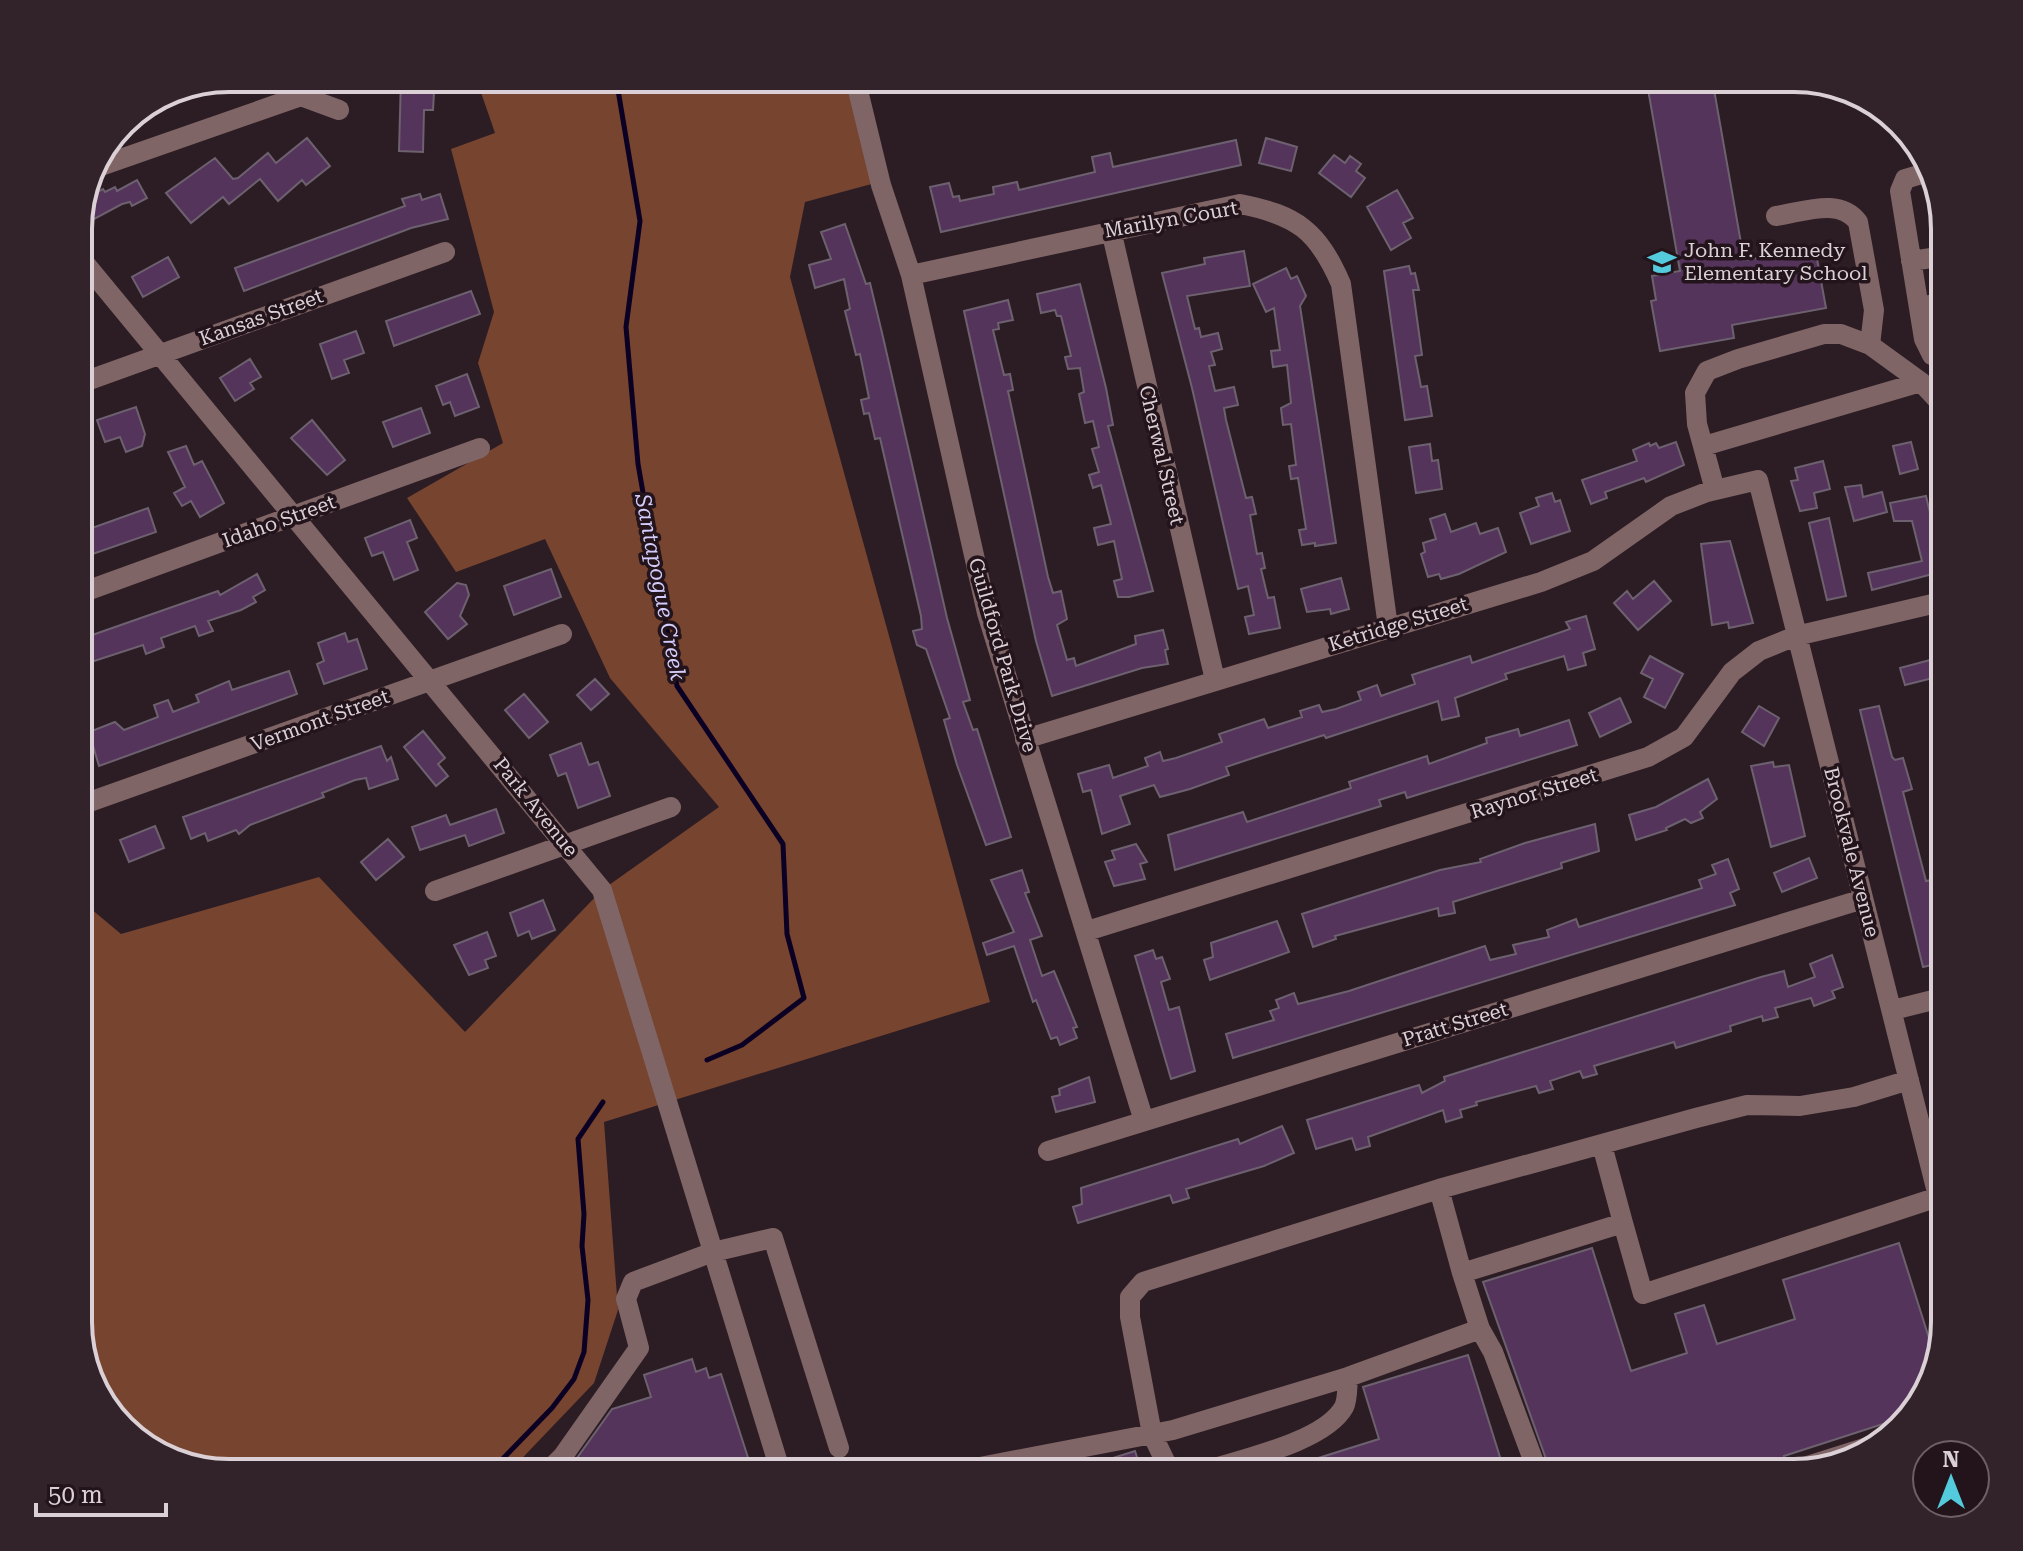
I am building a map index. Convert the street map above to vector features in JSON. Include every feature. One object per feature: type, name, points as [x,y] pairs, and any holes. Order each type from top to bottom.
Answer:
[{"type":"street","name":"Guildford Park Drive","points":[[858,92],[881,185],[911,275],[987,613],[1144,1121]]},
{"type":"street","points":[[109,163],[301,96],[339,110]]},
{"type":"street","points":[[1919,175],[1905,179],[1900,191],[1927,350],[1931,354]]},
{"type":"street","name":"Marilyn Court","points":[[911,275],[1240,204],[1277,211],[1308,229],[1328,255],[1341,284],[1388,627]]},
{"type":"street","points":[[1776,216],[1838,206],[1849,210],[1858,222],[1874,310],[1870,345]]},
{"type":"street","name":"Cherwal Street","points":[[1111,230],[1215,680]]},
{"type":"street","name":"Kansas Street","points":[[92,379],[445,252]]},
{"type":"street","points":[[1911,261],[1931,258]]},
{"type":"street","name":"Park Avenue","points":[[92,272],[602,890],[777,1459]]},
{"type":"street","points":[[1919,307],[1931,305]]},
{"type":"street","points":[[1715,490],[1695,393],[1707,371],[1824,334],[1841,334],[1870,345],[1931,393]]},
{"type":"street","points":[[1704,446],[1921,382]]},
{"type":"street","name":"Idaho Street","points":[[92,589],[480,448]]},
{"type":"street","name":"Ketridge Street","points":[[1025,739],[1541,582],[1593,561],[1671,506],[1715,490],[1758,480]]},
{"type":"street","name":"Brookvale Avenue","points":[[1758,480],[1931,1169]]},
{"type":"street","name":"Raynor Street","points":[[1087,931],[1648,757],[1684,737],[1732,672],[1759,651],[1796,636],[1931,604]]},
{"type":"street","name":"Vermont Street","points":[[92,801],[562,634]]},
{"type":"street","points":[[435,891],[671,807]]},
{"type":"street","name":"Pratt Street","points":[[1048,1151],[1863,899]]},
{"type":"street","points":[[1893,1010],[1931,1000]]},
{"type":"street","points":[[1164,1459],[1152,1434],[1130,1317],[1130,1297],[1143,1282],[1439,1189],[1747,1105],[1800,1106],[1854,1097],[1909,1080]]},
{"type":"street","points":[[1602,1145],[1643,1294],[1931,1199]]},
{"type":"street","points":[[1439,1189],[1480,1329],[1493,1352],[1533,1459]]},
{"type":"street","points":[[1462,1273],[1623,1223]]},
{"type":"street","points":[[560,1459],[639,1348],[626,1299],[633,1282],[713,1252],[773,1238],[839,1448]]},
{"type":"street","points":[[1022,1459],[1152,1434],[1348,1377],[1480,1329]]},
{"type":"street","points":[[1242,1459],[1309,1437],[1330,1423],[1345,1406],[1348,1377]]},
{"type":"shaded area","points":[[481,92],[855,92],[879,182],[805,202],[790,277],[990,1002],[604,1122],[618,1310],[594,1383],[521,1459],[211,1458],[185,1452],[145,1431],[120,1406],[106,1383],[97,1358],[92,1331],[92,910],[121,934],[319,877],[465,1032],[602,890],[719,807],[610,678],[545,539],[456,572],[407,498],[503,443],[478,363],[494,312],[451,149],[495,133]]},
{"type":"building","points":[[401,92],[434,92],[433,110],[424,110],[423,152],[399,151]]},
{"type":"building","points":[[1648,92],[1714,92],[1744,260],[1815,248],[1826,308],[1732,325],[1734,338],[1660,351],[1651,301],[1656,300],[1652,276],[1680,271]]},
{"type":"building","points":[[307,138],[330,166],[306,185],[302,180],[278,201],[260,179],[229,204],[223,197],[191,223],[166,193],[215,158],[233,179],[238,178],[268,153],[276,163]]},
{"type":"building","points":[[1266,138],[1297,147],[1291,171],[1259,163]]},
{"type":"building","points":[[1236,140],[1241,165],[941,232],[930,187],[949,183],[953,197],[959,196],[960,201],[994,194],[993,187],[1017,182],[1019,190],[1095,172],[1092,157],[1110,153],[1113,167]]},
{"type":"building","points":[[1334,155],[1345,163],[1350,156],[1361,164],[1356,171],[1365,178],[1351,197],[1319,173]]},
{"type":"building","points":[[137,180],[147,198],[132,206],[130,202],[122,204],[92,220],[97,192],[115,187],[117,191]]},
{"type":"building","points":[[1397,190],[1413,218],[1403,223],[1411,238],[1391,250],[1367,207]]},
{"type":"building","points":[[420,194],[422,200],[440,194],[448,219],[411,228],[244,291],[235,268],[405,206],[402,199]]},
{"type":"building","points":[[845,224],[866,284],[870,283],[947,618],[970,700],[963,702],[973,730],[977,729],[1011,837],[986,845],[944,720],[950,718],[926,649],[917,645],[913,631],[922,629],[921,616],[880,438],[875,439],[869,413],[864,414],[861,400],[869,398],[860,354],[856,355],[845,311],[850,309],[844,279],[815,288],[809,265],[831,259],[821,232]]},
{"type":"building","points":[[1244,251],[1250,286],[1187,296],[1195,329],[1199,328],[1201,337],[1218,333],[1222,349],[1211,352],[1215,365],[1209,366],[1215,391],[1234,387],[1238,405],[1224,408],[1226,420],[1246,498],[1252,497],[1256,514],[1250,515],[1257,554],[1262,553],[1265,568],[1261,569],[1268,598],[1274,597],[1280,628],[1249,634],[1245,617],[1254,615],[1248,586],[1238,589],[1162,273],[1205,264],[1204,258]]},
{"type":"building","points":[[168,257],[179,277],[143,297],[132,277]]},
{"type":"building","points":[[1409,266],[1411,274],[1415,273],[1419,290],[1413,290],[1422,355],[1415,356],[1421,387],[1427,386],[1432,416],[1405,420],[1384,271]]},
{"type":"building","points":[[1286,268],[1291,279],[1297,276],[1306,296],[1300,306],[1336,543],[1315,546],[1315,543],[1302,545],[1299,530],[1306,529],[1298,478],[1291,479],[1289,466],[1296,465],[1291,424],[1283,425],[1281,408],[1291,403],[1287,365],[1273,367],[1271,351],[1280,350],[1274,308],[1266,312],[1253,284]]},
{"type":"building","points":[[1080,284],[1106,388],[1113,425],[1108,426],[1153,591],[1129,597],[1118,597],[1114,581],[1122,579],[1114,541],[1098,545],[1094,528],[1111,524],[1101,485],[1093,488],[1089,475],[1099,472],[1092,449],[1099,447],[1093,421],[1085,423],[1079,394],[1084,392],[1080,368],[1068,369],[1065,357],[1071,356],[1061,316],[1057,316],[1055,310],[1041,313],[1037,294]]},
{"type":"building","points":[[471,291],[480,314],[394,346],[386,321]]},
{"type":"building","points":[[1008,300],[1013,320],[998,323],[999,329],[993,330],[1004,375],[1010,374],[1013,390],[1008,391],[1048,577],[1053,593],[1061,591],[1067,619],[1057,625],[1067,660],[1074,658],[1076,666],[1136,644],[1135,636],[1163,630],[1168,649],[1165,650],[1168,664],[1142,668],[1052,696],[1036,641],[964,311]]},
{"type":"building","points":[[356,331],[364,353],[344,360],[349,373],[332,379],[320,344]]},
{"type":"building","points":[[250,359],[261,377],[250,383],[254,389],[235,401],[220,378]]},
{"type":"building","points":[[467,374],[479,407],[455,416],[450,402],[443,405],[436,386]]},
{"type":"building","points":[[136,407],[145,434],[142,446],[126,452],[120,437],[105,442],[97,420]]},
{"type":"building","points":[[421,408],[430,433],[393,447],[383,422]]},
{"type":"building","points":[[312,420],[345,460],[327,475],[291,438]]},
{"type":"building","points":[[1676,442],[1684,465],[1646,482],[1644,478],[1605,492],[1607,498],[1591,504],[1582,480],[1637,461],[1633,450],[1649,443],[1650,446],[1656,443],[1659,448]]},
{"type":"building","points":[[1911,442],[1918,469],[1900,474],[1893,446]]},
{"type":"building","points":[[1430,444],[1432,461],[1438,460],[1442,489],[1416,493],[1409,447]]},
{"type":"building","points":[[186,446],[194,465],[202,461],[224,503],[200,517],[191,501],[182,506],[174,493],[185,487],[168,452]]},
{"type":"building","points":[[1823,461],[1830,489],[1814,493],[1817,508],[1800,511],[1791,481],[1798,480],[1795,468]]},
{"type":"building","points":[[1861,485],[1863,497],[1882,492],[1887,512],[1854,521],[1845,487]]},
{"type":"building","points":[[1552,493],[1555,502],[1560,500],[1570,531],[1531,544],[1520,513],[1539,506],[1536,498]]},
{"type":"building","points":[[1926,496],[1931,517],[1931,574],[1872,590],[1868,573],[1922,561],[1912,521],[1894,521],[1890,503]]},
{"type":"building","points":[[148,508],[156,532],[92,554],[92,528]]},
{"type":"building","points":[[1445,514],[1451,532],[1476,523],[1480,534],[1498,528],[1506,552],[1459,574],[1441,579],[1439,574],[1428,577],[1421,554],[1425,552],[1423,543],[1436,539],[1430,519]]},
{"type":"building","points":[[1829,518],[1846,596],[1827,600],[1809,523]]},
{"type":"building","points":[[410,520],[417,538],[407,542],[418,570],[394,580],[383,552],[372,556],[365,538]]},
{"type":"building","points":[[1730,541],[1753,623],[1729,628],[1728,622],[1712,625],[1701,544]]},
{"type":"building","points":[[551,569],[561,597],[514,615],[504,586]]},
{"type":"building","points":[[257,574],[265,590],[253,597],[256,602],[208,621],[213,631],[199,636],[195,626],[161,638],[164,647],[146,654],[143,645],[92,662],[92,635],[218,591],[220,595]]},
{"type":"building","points":[[1341,578],[1349,609],[1331,614],[1330,609],[1307,612],[1301,589]]},
{"type":"building","points":[[1654,581],[1671,601],[1638,630],[1614,603],[1627,591],[1633,599]]},
{"type":"building","points":[[457,583],[466,585],[469,595],[460,616],[467,624],[448,639],[425,612]]},
{"type":"building","points":[[1586,616],[1595,649],[1583,653],[1586,665],[1568,670],[1564,656],[1505,674],[1507,679],[1455,698],[1459,716],[1442,720],[1438,701],[1226,767],[1229,775],[1190,789],[1160,797],[1154,785],[1120,796],[1130,824],[1102,834],[1091,790],[1083,792],[1078,774],[1109,765],[1113,778],[1148,766],[1145,758],[1160,752],[1163,761],[1176,758],[1222,742],[1219,734],[1264,719],[1268,728],[1302,717],[1300,711],[1319,705],[1322,712],[1336,709],[1361,700],[1358,692],[1377,685],[1381,696],[1415,684],[1412,675],[1470,656],[1472,663],[1570,629],[1566,622]]},
{"type":"building","points":[[345,633],[348,642],[357,639],[367,669],[324,684],[317,664],[324,661],[318,643]]},
{"type":"building","points":[[1650,656],[1683,674],[1665,708],[1644,697],[1653,679],[1641,673]]},
{"type":"building","points":[[1931,660],[1931,678],[1905,685],[1900,668]]},
{"type":"building","points":[[289,671],[297,694],[99,766],[92,731],[115,722],[124,730],[158,717],[154,705],[168,700],[173,712],[199,702],[196,695],[229,681],[232,690]]},
{"type":"building","points":[[595,679],[609,694],[591,710],[577,695]]},
{"type":"building","points":[[524,694],[548,722],[529,738],[505,710]]},
{"type":"building","points":[[1620,698],[1631,722],[1600,737],[1589,713]]},
{"type":"building","points":[[1759,706],[1779,718],[1764,746],[1742,732]]},
{"type":"building","points":[[1879,706],[1892,757],[1895,760],[1903,758],[1912,789],[1903,792],[1926,881],[1931,880],[1931,965],[1923,967],[1860,710]]},
{"type":"building","points":[[1569,720],[1577,745],[1407,798],[1405,792],[1379,800],[1381,806],[1175,870],[1168,835],[1243,812],[1247,822],[1351,788],[1349,782],[1427,756],[1429,764],[1487,743],[1486,738],[1518,729],[1520,736]]},
{"type":"building","points":[[423,731],[445,758],[438,764],[448,776],[436,786],[404,747]]},
{"type":"building","points":[[581,743],[589,765],[598,762],[610,796],[578,808],[566,773],[558,776],[550,755]]},
{"type":"building","points":[[381,746],[387,761],[391,757],[398,779],[369,789],[366,778],[355,780],[322,793],[324,797],[250,825],[239,834],[236,830],[208,841],[205,833],[191,839],[183,817]]},
{"type":"building","points":[[1773,762],[1774,767],[1789,765],[1805,836],[1771,847],[1751,766]]},
{"type":"building","points":[[1708,779],[1717,799],[1700,812],[1703,818],[1691,823],[1685,819],[1667,830],[1636,840],[1629,815],[1656,807]]},
{"type":"building","points":[[496,809],[504,833],[469,846],[465,835],[420,850],[412,827],[446,815],[450,825]]},
{"type":"building","points":[[1595,824],[1599,851],[1561,863],[1562,868],[1453,902],[1455,913],[1439,916],[1438,908],[1335,936],[1336,939],[1313,947],[1302,914],[1440,870],[1481,862],[1480,859],[1525,843]]},
{"type":"building","points":[[155,826],[164,848],[129,862],[120,840]]},
{"type":"building","points":[[388,839],[404,857],[376,880],[361,862]]},
{"type":"building","points":[[1136,844],[1147,862],[1140,864],[1145,879],[1114,886],[1105,862],[1115,859],[1112,851]]},
{"type":"building","points":[[1809,858],[1817,878],[1782,892],[1774,873]]},
{"type":"building","points":[[1728,859],[1739,889],[1730,893],[1735,905],[1233,1058],[1226,1034],[1274,1020],[1270,1011],[1279,1008],[1276,1000],[1294,993],[1298,1004],[1349,991],[1485,946],[1490,960],[1516,954],[1513,945],[1549,937],[1547,930],[1576,919],[1579,927],[1702,888],[1699,880],[1716,874],[1712,865]]},
{"type":"building","points":[[1022,870],[1029,892],[1025,893],[1042,936],[1030,940],[1042,976],[1054,971],[1077,1027],[1073,1028],[1077,1038],[1060,1045],[1057,1037],[1051,1039],[1036,1000],[1033,1002],[1014,946],[987,955],[983,943],[1014,932],[991,880]]},
{"type":"building","points":[[543,900],[555,930],[532,939],[529,931],[518,936],[510,913]]},
{"type":"building","points":[[1277,921],[1289,952],[1210,980],[1204,960],[1213,957],[1211,943]]},
{"type":"building","points":[[487,932],[496,956],[485,960],[488,968],[469,975],[454,945]]},
{"type":"building","points":[[1153,950],[1156,959],[1162,957],[1170,979],[1161,982],[1169,1010],[1179,1007],[1195,1071],[1171,1079],[1135,956]]},
{"type":"building","points":[[1832,955],[1843,987],[1832,991],[1835,998],[1814,1006],[1811,998],[1775,1008],[1778,1017],[1763,1021],[1762,1016],[1730,1026],[1731,1031],[1676,1048],[1674,1042],[1594,1066],[1597,1074],[1583,1078],[1580,1071],[1550,1081],[1553,1089],[1539,1093],[1536,1086],[1476,1102],[1477,1105],[1460,1110],[1462,1117],[1446,1122],[1443,1110],[1368,1137],[1370,1146],[1356,1150],[1352,1138],[1316,1149],[1307,1120],[1419,1085],[1422,1093],[1445,1081],[1444,1077],[1761,977],[1784,971],[1788,987],[1815,977],[1810,964]]},
{"type":"building","points":[[1089,1077],[1095,1102],[1056,1112],[1052,1097],[1060,1095],[1059,1089]]},
{"type":"building","points":[[1282,1126],[1294,1153],[1264,1166],[1186,1189],[1189,1198],[1173,1203],[1170,1195],[1078,1223],[1073,1207],[1082,1204],[1081,1188],[1238,1139],[1240,1144]]},
{"type":"building","points":[[1899,1243],[1930,1341],[1917,1383],[1903,1406],[1887,1423],[1784,1456],[1785,1459],[1546,1459],[1483,1282],[1592,1248],[1631,1371],[1687,1353],[1675,1314],[1704,1305],[1717,1344],[1795,1319],[1783,1280]]},
{"type":"building","points":[[1468,1355],[1501,1459],[1315,1459],[1379,1439],[1363,1387]]},
{"type":"building","points":[[692,1359],[696,1372],[706,1368],[709,1378],[721,1374],[748,1459],[577,1459],[612,1409],[651,1397],[644,1375]]},
{"type":"building","points":[[1135,1451],[1138,1459],[1110,1459]]},
{"type":"waterway","name":"Santapogue Creek","points":[[618,92],[640,221],[626,327],[638,464],[677,686],[783,844],[787,934],[804,998],[742,1045],[707,1060]]},
{"type":"waterway","name":"Santapogue Creek","points":[[503,1459],[552,1408],[574,1379],[584,1352],[588,1300],[582,1246],[584,1214],[578,1139],[603,1102]]},
{"type":"place","name":"John F. Kennedy Elementary School","points":[[1662,262]]}]
